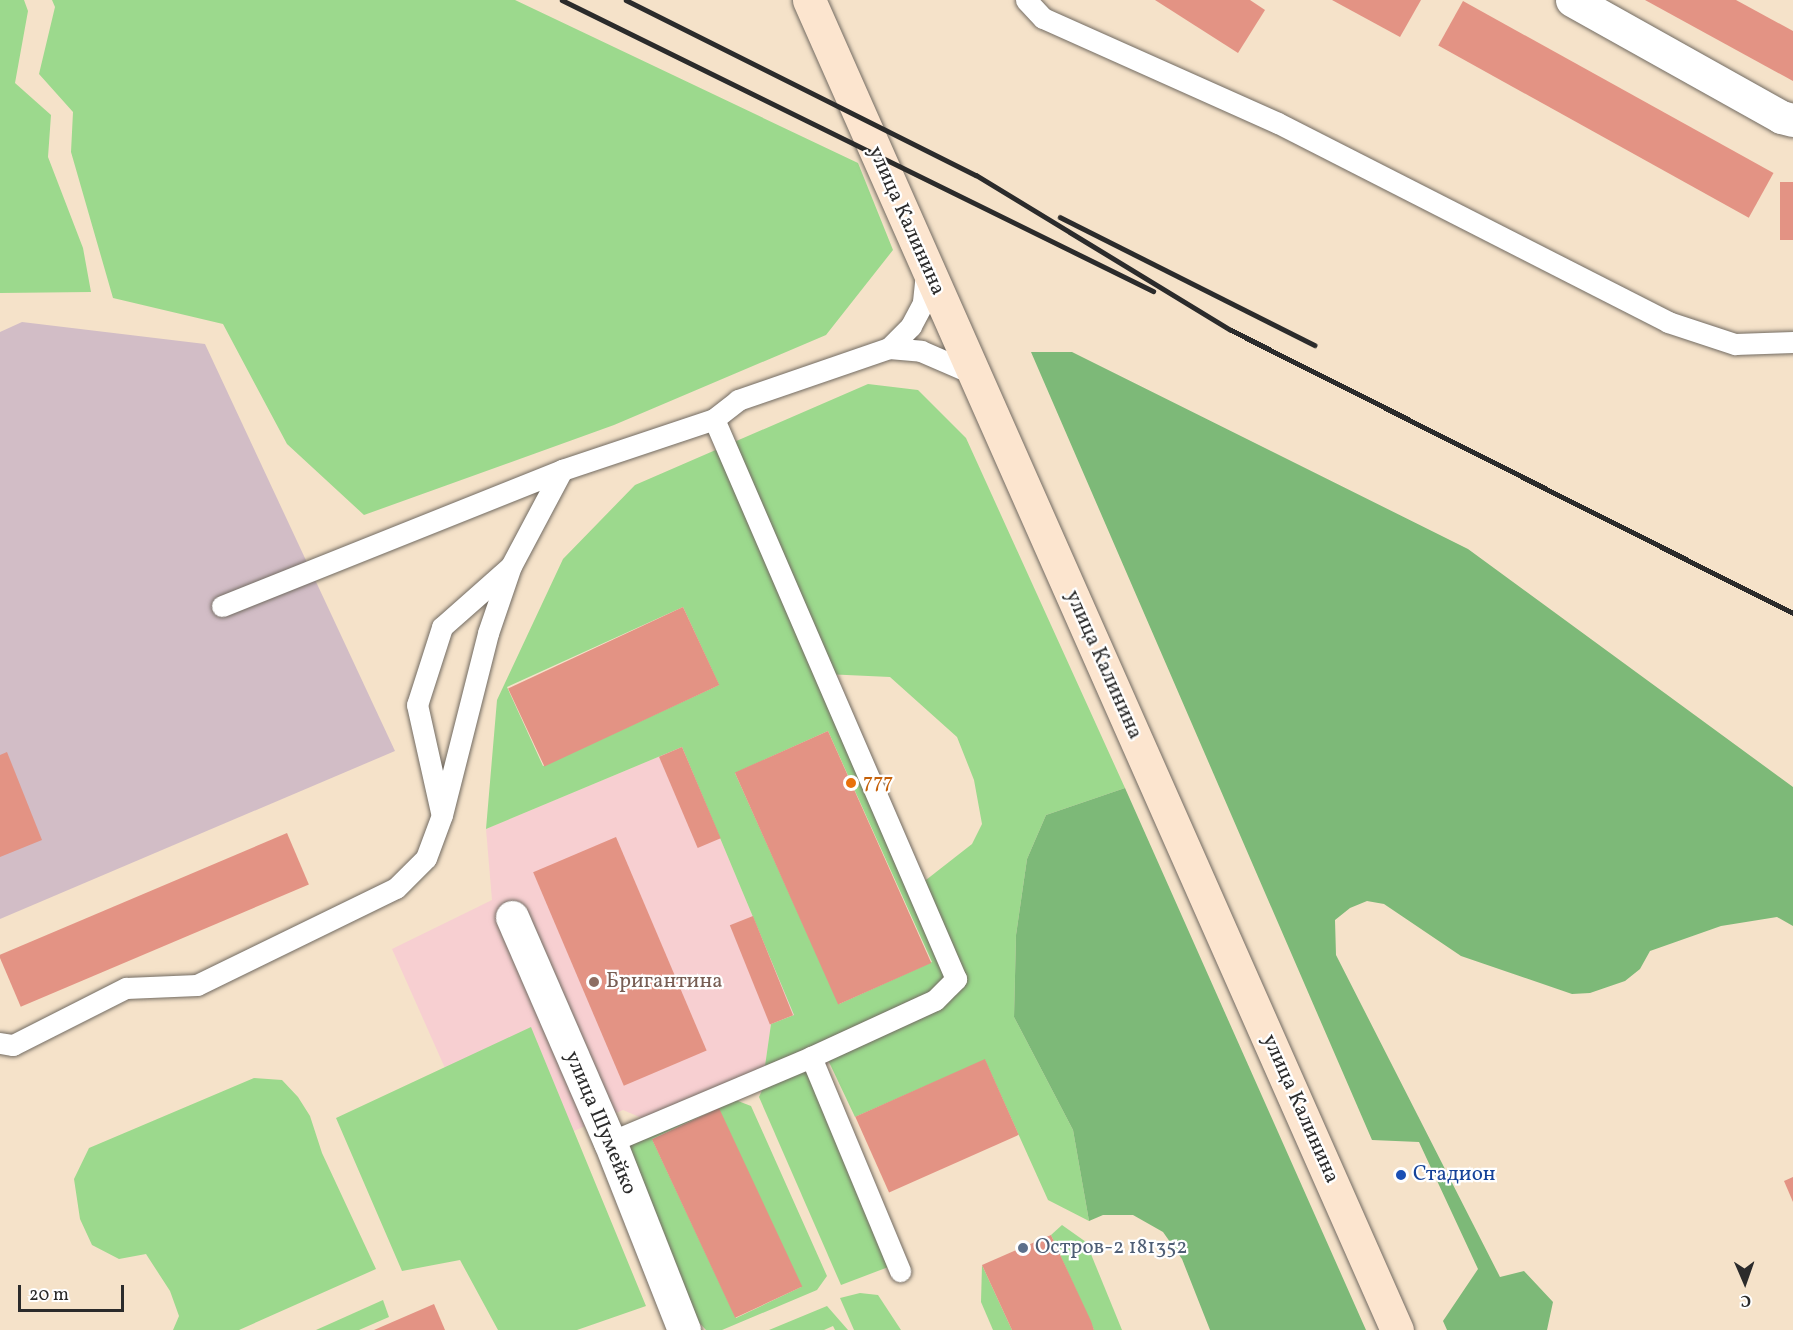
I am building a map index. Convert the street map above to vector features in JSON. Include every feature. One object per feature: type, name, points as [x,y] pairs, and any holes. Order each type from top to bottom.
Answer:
[{"type":"main road","name":"улица Калинина","points":[[809,0],[1397,1330]]},
{"type":"street","points":[[1572,0],[1781,117],[1793,120]]},
{"type":"street","name":"улица Шумейко","points":[[512,917],[610,1143],[684,1330]]},
{"type":"lane","points":[[1026,0],[1044,18],[1278,123],[1668,322],[1735,344],[1793,342]]},
{"type":"lane","points":[[889,348],[911,326],[924,303],[926,265]]},
{"type":"lane","points":[[222,606],[562,470],[714,419],[738,400],[889,348],[921,351],[974,374]]},
{"type":"lane","points":[[610,1143],[812,1057],[935,1000],[956,979],[714,419]]},
{"type":"lane","points":[[0,1043],[13,1045],[126,988],[197,985],[396,888],[426,858],[442,815],[488,633],[511,566],[562,470]]},
{"type":"lane","points":[[442,815],[417,705],[442,627],[511,566]]},
{"type":"lane","points":[[812,1057],[900,1271]]},
{"type":"shaded area","points":[[22,322],[205,344],[395,751],[0,919],[0,332]]},
{"type":"shaded area","name":"Бригантина","points":[[682,747],[794,1015],[771,1024],[765,1066],[644,1119],[623,1110],[489,1167],[392,949],[492,900],[486,829]]},
{"type":"green space","points":[[0,0],[24,0],[28,11],[15,83],[51,115],[48,157],[83,248],[91,292],[0,293]]},
{"type":"green space","points":[[52,0],[515,0],[858,163],[893,250],[826,335],[614,425],[364,515],[287,444],[223,324],[113,298],[71,152],[73,112],[39,74],[55,7]]},
{"type":"green space","points":[[1031,352],[1072,352],[1468,549],[1793,787],[1793,926],[1777,917],[1721,926],[1650,951],[1640,969],[1625,981],[1590,993],[1572,994],[1461,956],[1384,904],[1367,901],[1350,908],[1335,920],[1336,955],[1500,1277],[1524,1271],[1553,1302],[1547,1330],[1447,1330],[1443,1321],[1478,1269],[1419,1142],[1372,1140]]},
{"type":"green space","points":[[868,384],[918,390],[966,438],[1125,788],[1046,815],[1027,859],[1016,935],[1014,1017],[1073,1130],[1089,1221],[1048,1200],[985,1060],[855,1117],[820,1043],[765,1066],[771,1024],[794,1015],[682,747],[486,829],[497,700],[563,559],[635,485]],"holes":[[[683,607],[719,685],[543,766],[507,687]],[[825,674],[890,677],[957,737],[974,780],[982,824],[972,844],[917,887]],[[828,731],[932,962],[839,1004],[735,773]]]},
{"type":"green space","points":[[1125,788],[1366,1330],[1210,1330],[1182,1259],[1163,1232],[1133,1215],[1103,1215],[1089,1221],[1073,1130],[1014,1017],[1016,935],[1027,859],[1046,815]]},
{"type":"green space","points":[[531,1027],[646,1306],[577,1330],[498,1330],[460,1260],[402,1271],[336,1118]]},
{"type":"green space","points":[[805,1066],[891,1266],[841,1285],[759,1097],[766,1082]]},
{"type":"green space","points":[[254,1078],[282,1080],[298,1097],[310,1116],[322,1153],[376,1269],[239,1330],[173,1330],[179,1316],[170,1291],[146,1254],[119,1259],[92,1245],[80,1219],[74,1179],[89,1148]]},
{"type":"green space","points":[[725,1096],[751,1106],[827,1276],[817,1290],[722,1330],[706,1330],[686,1308],[623,1155],[636,1137]],"holes":[[[718,1108],[801,1287],[736,1318],[652,1139]]]},
{"type":"green space","points":[[1062,1225],[1086,1242],[1122,1330],[1094,1330],[1051,1235]]},
{"type":"green space","points":[[982,1265],[1012,1330],[993,1330],[981,1302]]},
{"type":"green space","points":[[860,1293],[878,1295],[901,1330],[854,1330],[840,1298]]},
{"type":"green space","points":[[383,1300],[389,1317],[359,1330],[316,1330]]},
{"type":"green space","points":[[827,1306],[848,1330],[835,1330],[833,1326],[824,1330],[769,1330]]},
{"type":"building","points":[[1155,0],[1250,0],[1265,10],[1238,53]]},
{"type":"building","points":[[1332,0],[1421,0],[1400,37]]},
{"type":"building","points":[[1645,0],[1736,0],[1793,31],[1793,81]]},
{"type":"building","points":[[1463,1],[1773,173],[1749,218],[1438,46]]},
{"type":"building","points":[[1780,182],[1793,182],[1793,240],[1780,240]]},
{"type":"building","points":[[683,607],[719,685],[544,767],[508,689]]},
{"type":"building","points":[[828,731],[931,963],[838,1005],[735,772]]},
{"type":"building","points":[[682,747],[721,838],[698,848],[659,757]]},
{"type":"building","points":[[7,752],[42,840],[0,857],[0,755]]},
{"type":"building","points":[[287,833],[309,885],[21,1007],[0,955]]},
{"type":"building","points":[[616,837],[707,1051],[624,1086],[533,872]]},
{"type":"building","points":[[753,916],[793,1015],[770,1025],[730,925]]},
{"type":"building","points":[[985,1059],[1019,1135],[889,1193],[855,1117]]},
{"type":"building","points":[[719,1108],[802,1287],[735,1318],[652,1139]]},
{"type":"building","points":[[1793,1177],[1793,1202],[1784,1181]]},
{"type":"building","points":[[1051,1235],[1094,1330],[1012,1330],[982,1265]]},
{"type":"building","points":[[434,1304],[445,1330],[374,1330],[397,1320]]},
{"type":"railway","points":[[562,0],[1153,291]]},
{"type":"railway","points":[[626,0],[976,175],[1231,330],[1793,613]]},
{"type":"railway","points":[[1060,217],[1315,345]]},
{"type":"place","name":"777","points":[[851,783]]},
{"type":"place","name":"Бригантина","points":[[594,982]]},
{"type":"place","name":"Стадион","points":[[1401,1175]]},
{"type":"place","name":"Остров-2 181352","points":[[1023,1248]]}]
